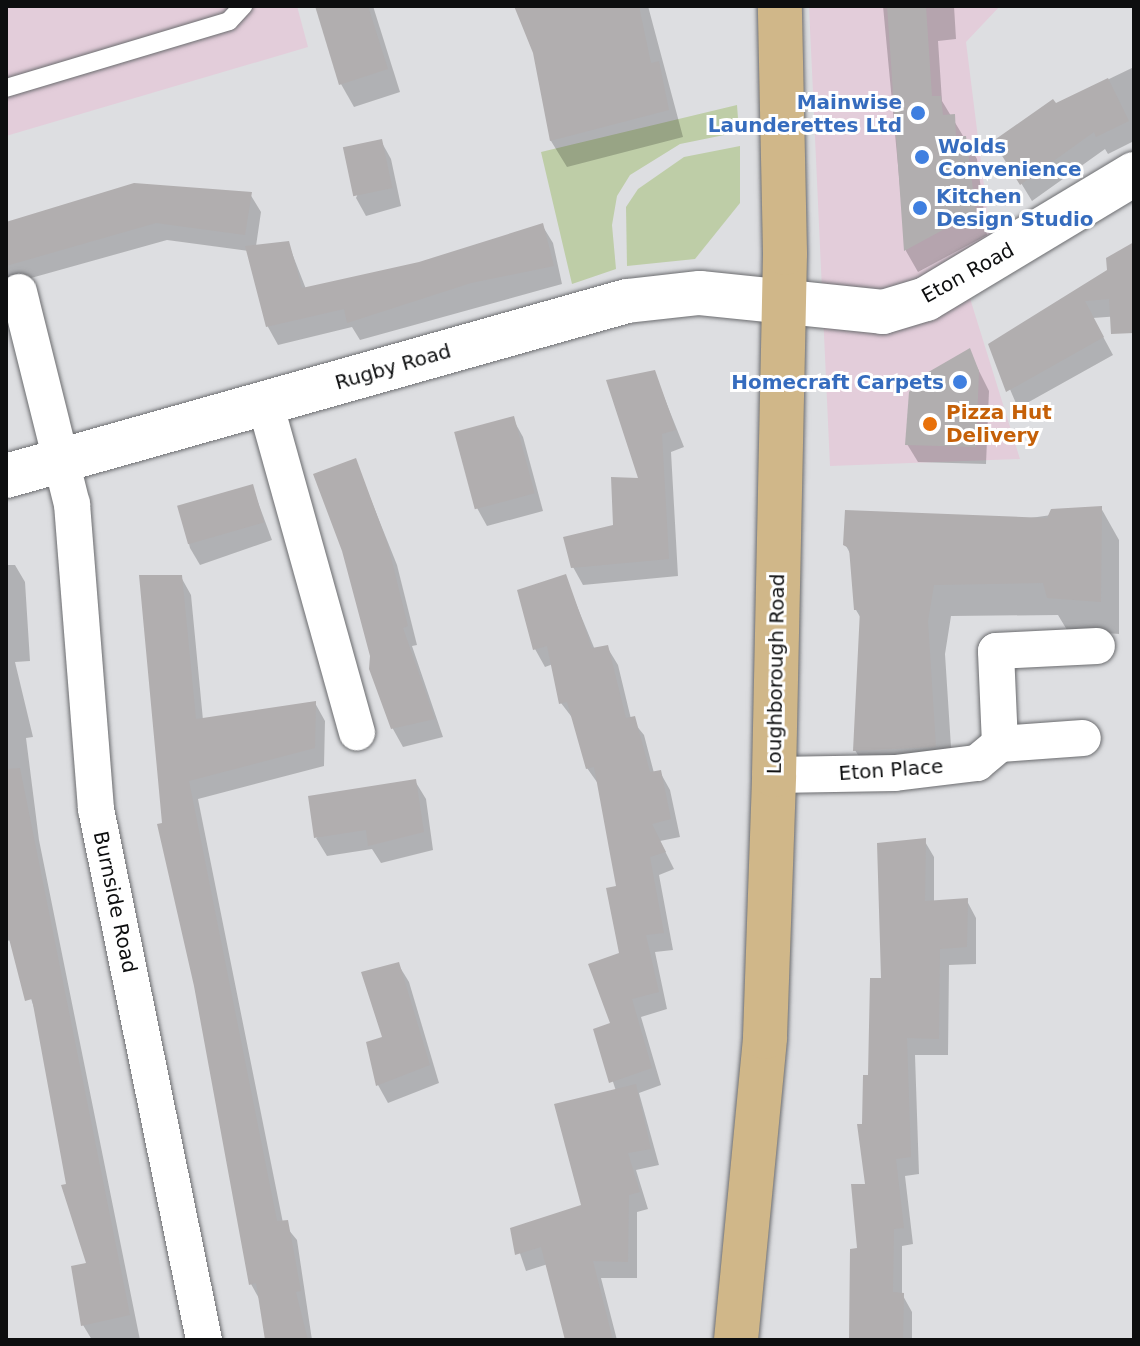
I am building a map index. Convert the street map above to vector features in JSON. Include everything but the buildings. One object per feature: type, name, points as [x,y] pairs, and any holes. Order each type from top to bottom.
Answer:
[{"type":"main road","name":"Loughborough Road","points":[[736,1340],[765,1037],[774,775],[785,302],[780,6]]},
{"type":"street","name":"Eton Road","points":[[785,302],[883,312],[926,299],[1134,174]]},
{"type":"street","name":"Burnside Road","points":[[19,292],[64,459],[96,809],[204,1340]]},
{"type":"street","name":"Rugby Road","points":[[6,476],[627,301],[700,293],[785,302]]},
{"type":"street","points":[[265,403],[357,732]]},
{"type":"street","points":[[1000,744],[996,651],[1097,646]]},
{"type":"street","name":"Eton Place","points":[[774,775],[895,773],[977,763],[1000,744],[1083,738]]},
{"type":"lane","points":[[6,88],[229,21],[243,6]]},
{"type":"shaded area","points":[[6,6],[297,6],[308,47],[6,136]]},
{"type":"shaded area","points":[[809,6],[1000,6],[966,42],[991,242],[959,263],[1020,459],[830,466]]},
{"type":"green space","points":[[737,105],[739,132],[680,144],[630,175],[617,196],[612,225],[616,269],[572,284],[541,152]]},
{"type":"green space","points":[[740,146],[740,203],[695,259],[627,266],[626,207],[638,189],[684,157]]},
{"type":"place","name":"Mainwise Launderettes Ltd","points":[[918,113]]},
{"type":"place","name":"Wolds Convenience","points":[[922,157]]},
{"type":"place","name":"Kitchen Design Studio","points":[[920,208]]},
{"type":"place","name":"Homecraft Carpets","points":[[960,382]]},
{"type":"place","name":"Pizza Hut Delivery","points":[[930,424]]}]
